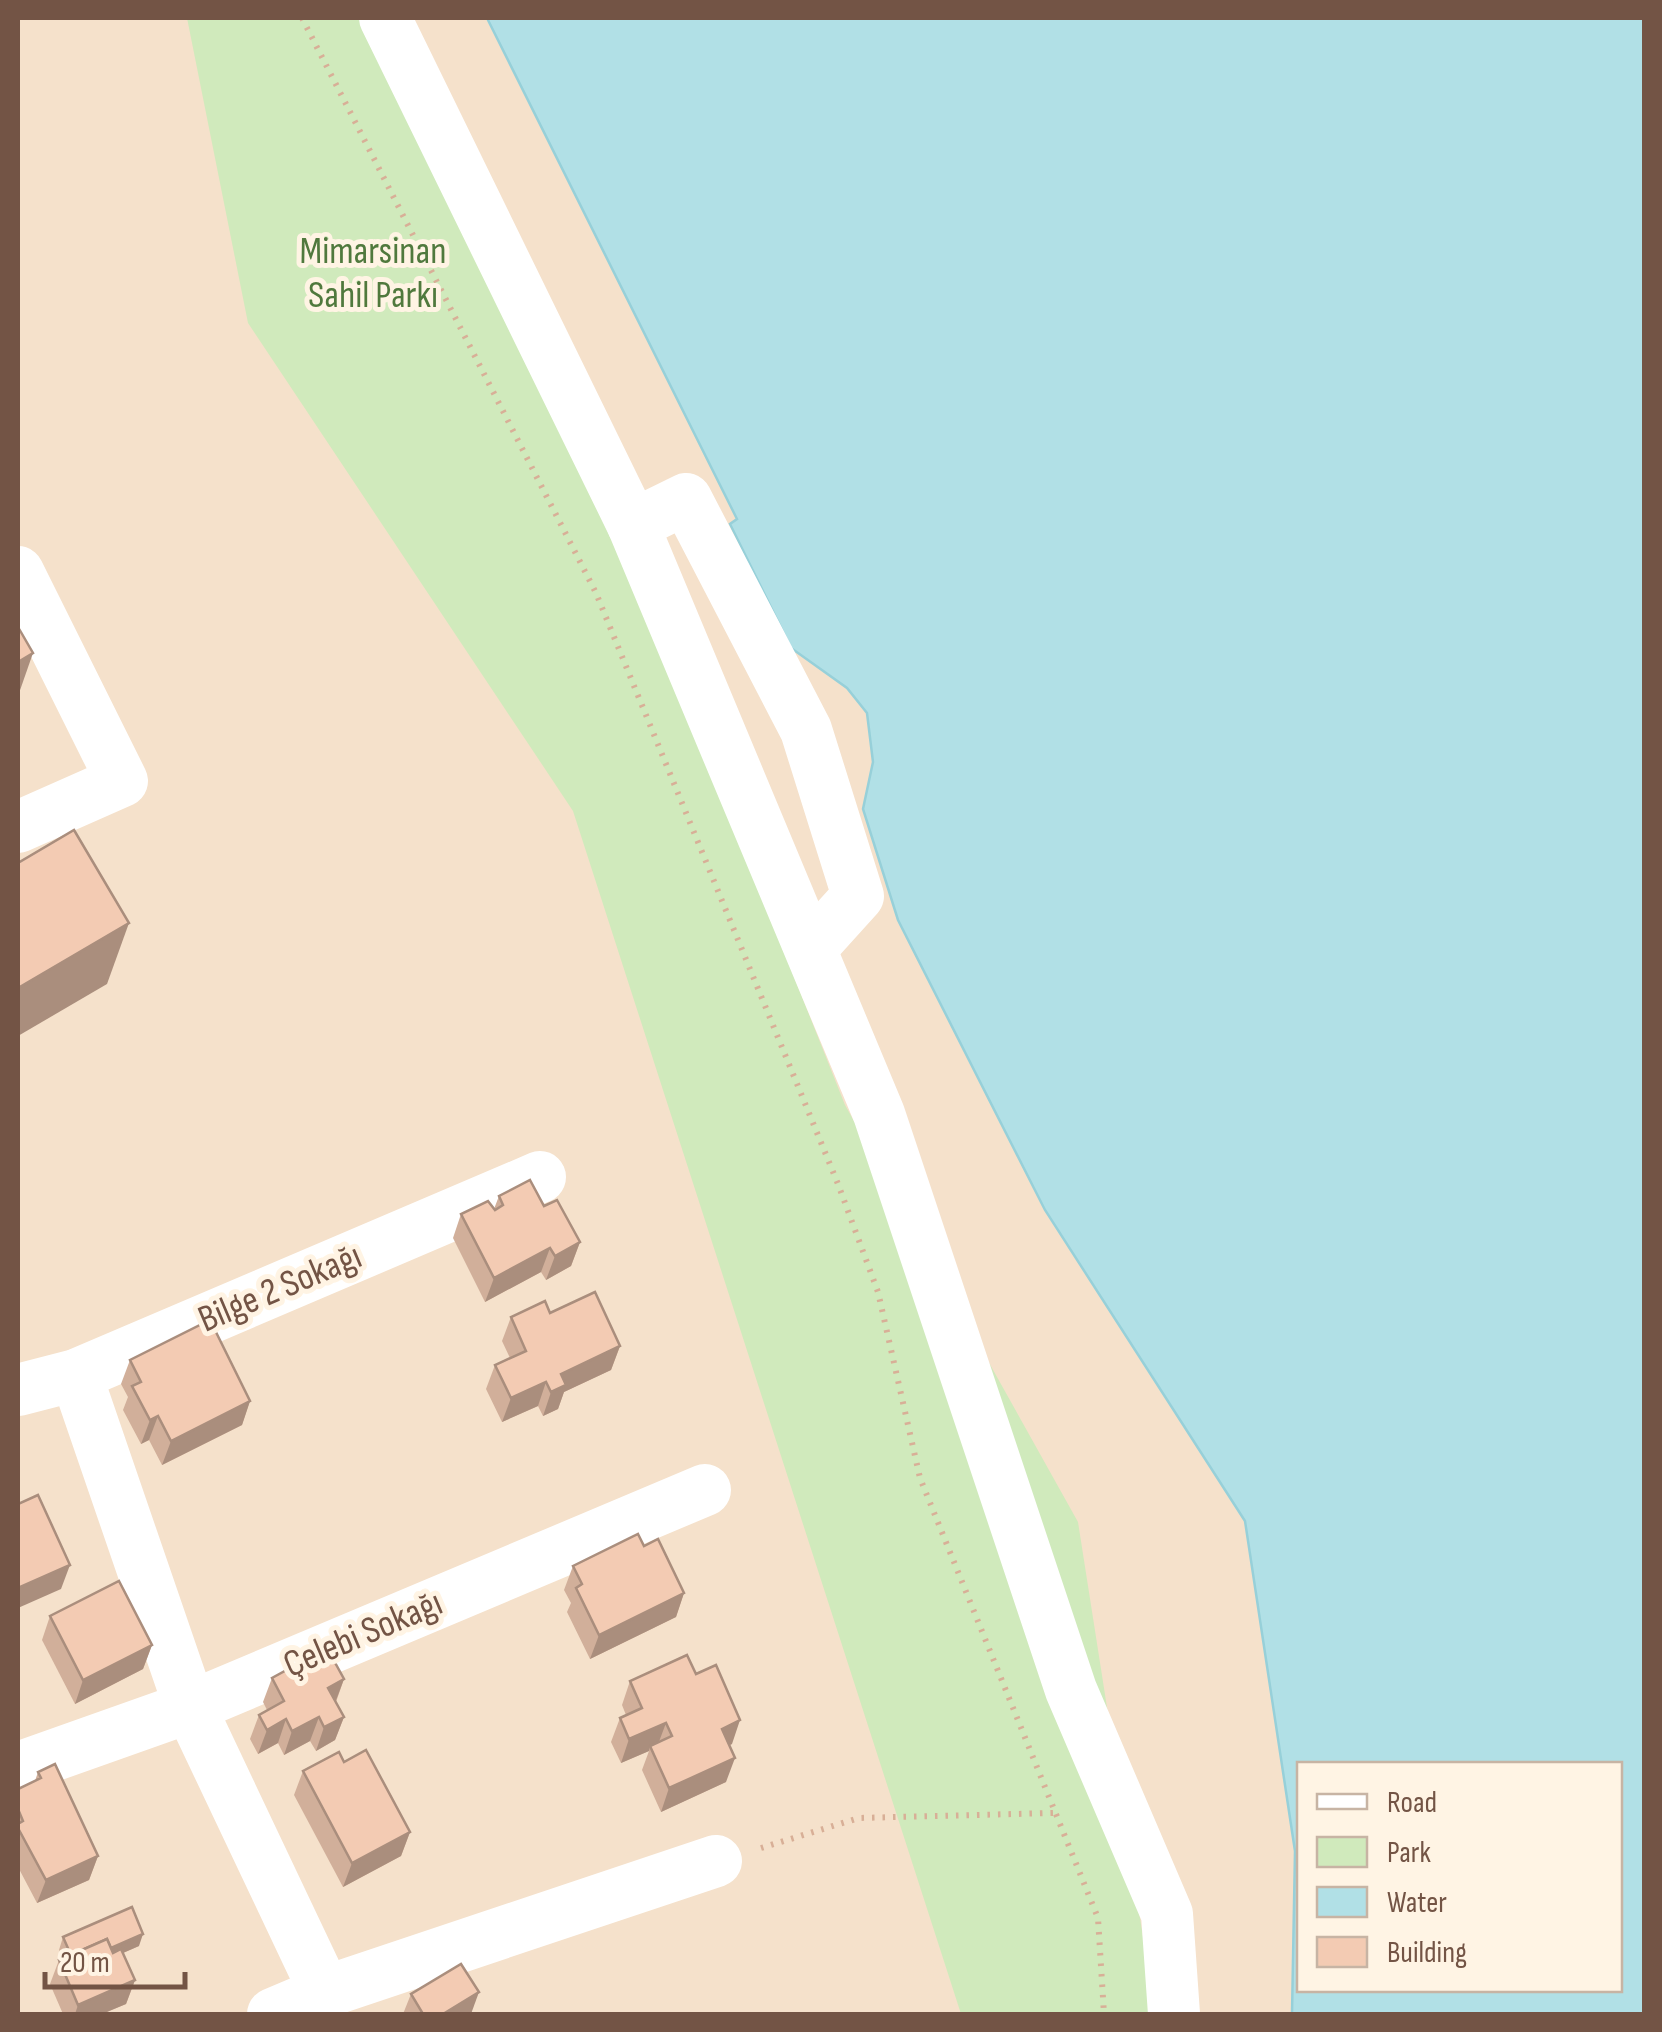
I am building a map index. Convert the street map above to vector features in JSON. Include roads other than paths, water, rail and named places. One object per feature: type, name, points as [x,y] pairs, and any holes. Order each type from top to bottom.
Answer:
[{"type":"street","points":[[385,18],[633,525],[879,1114],[1071,1690],[1167,1914],[1174,2014]]},
{"type":"street","points":[[633,525],[686,499],[806,730],[858,896],[810,948]]},
{"type":"street","points":[[18,572],[122,781],[18,827]]},
{"type":"street","name":"Bilge 2 Sokağı","points":[[18,1390],[76,1375],[540,1177]]},
{"type":"street","points":[[76,1375],[190,1707],[325,1992]]},
{"type":"street","name":"Çelebi Sokağı","points":[[18,1768],[190,1707],[705,1490]]},
{"type":"street","points":[[273,2014],[325,1992],[716,1861]]},
{"type":"water","points":[[487,18],[1644,18],[1644,2014],[1292,2014],[1295,1851],[1245,1521],[1045,1210],[898,920],[863,809],[873,762],[867,713],[847,688],[791,648],[730,524],[737,519]]},
{"type":"park label","name":"Mimarsinan Sahil Parkı","points":[[373,273]]}]
